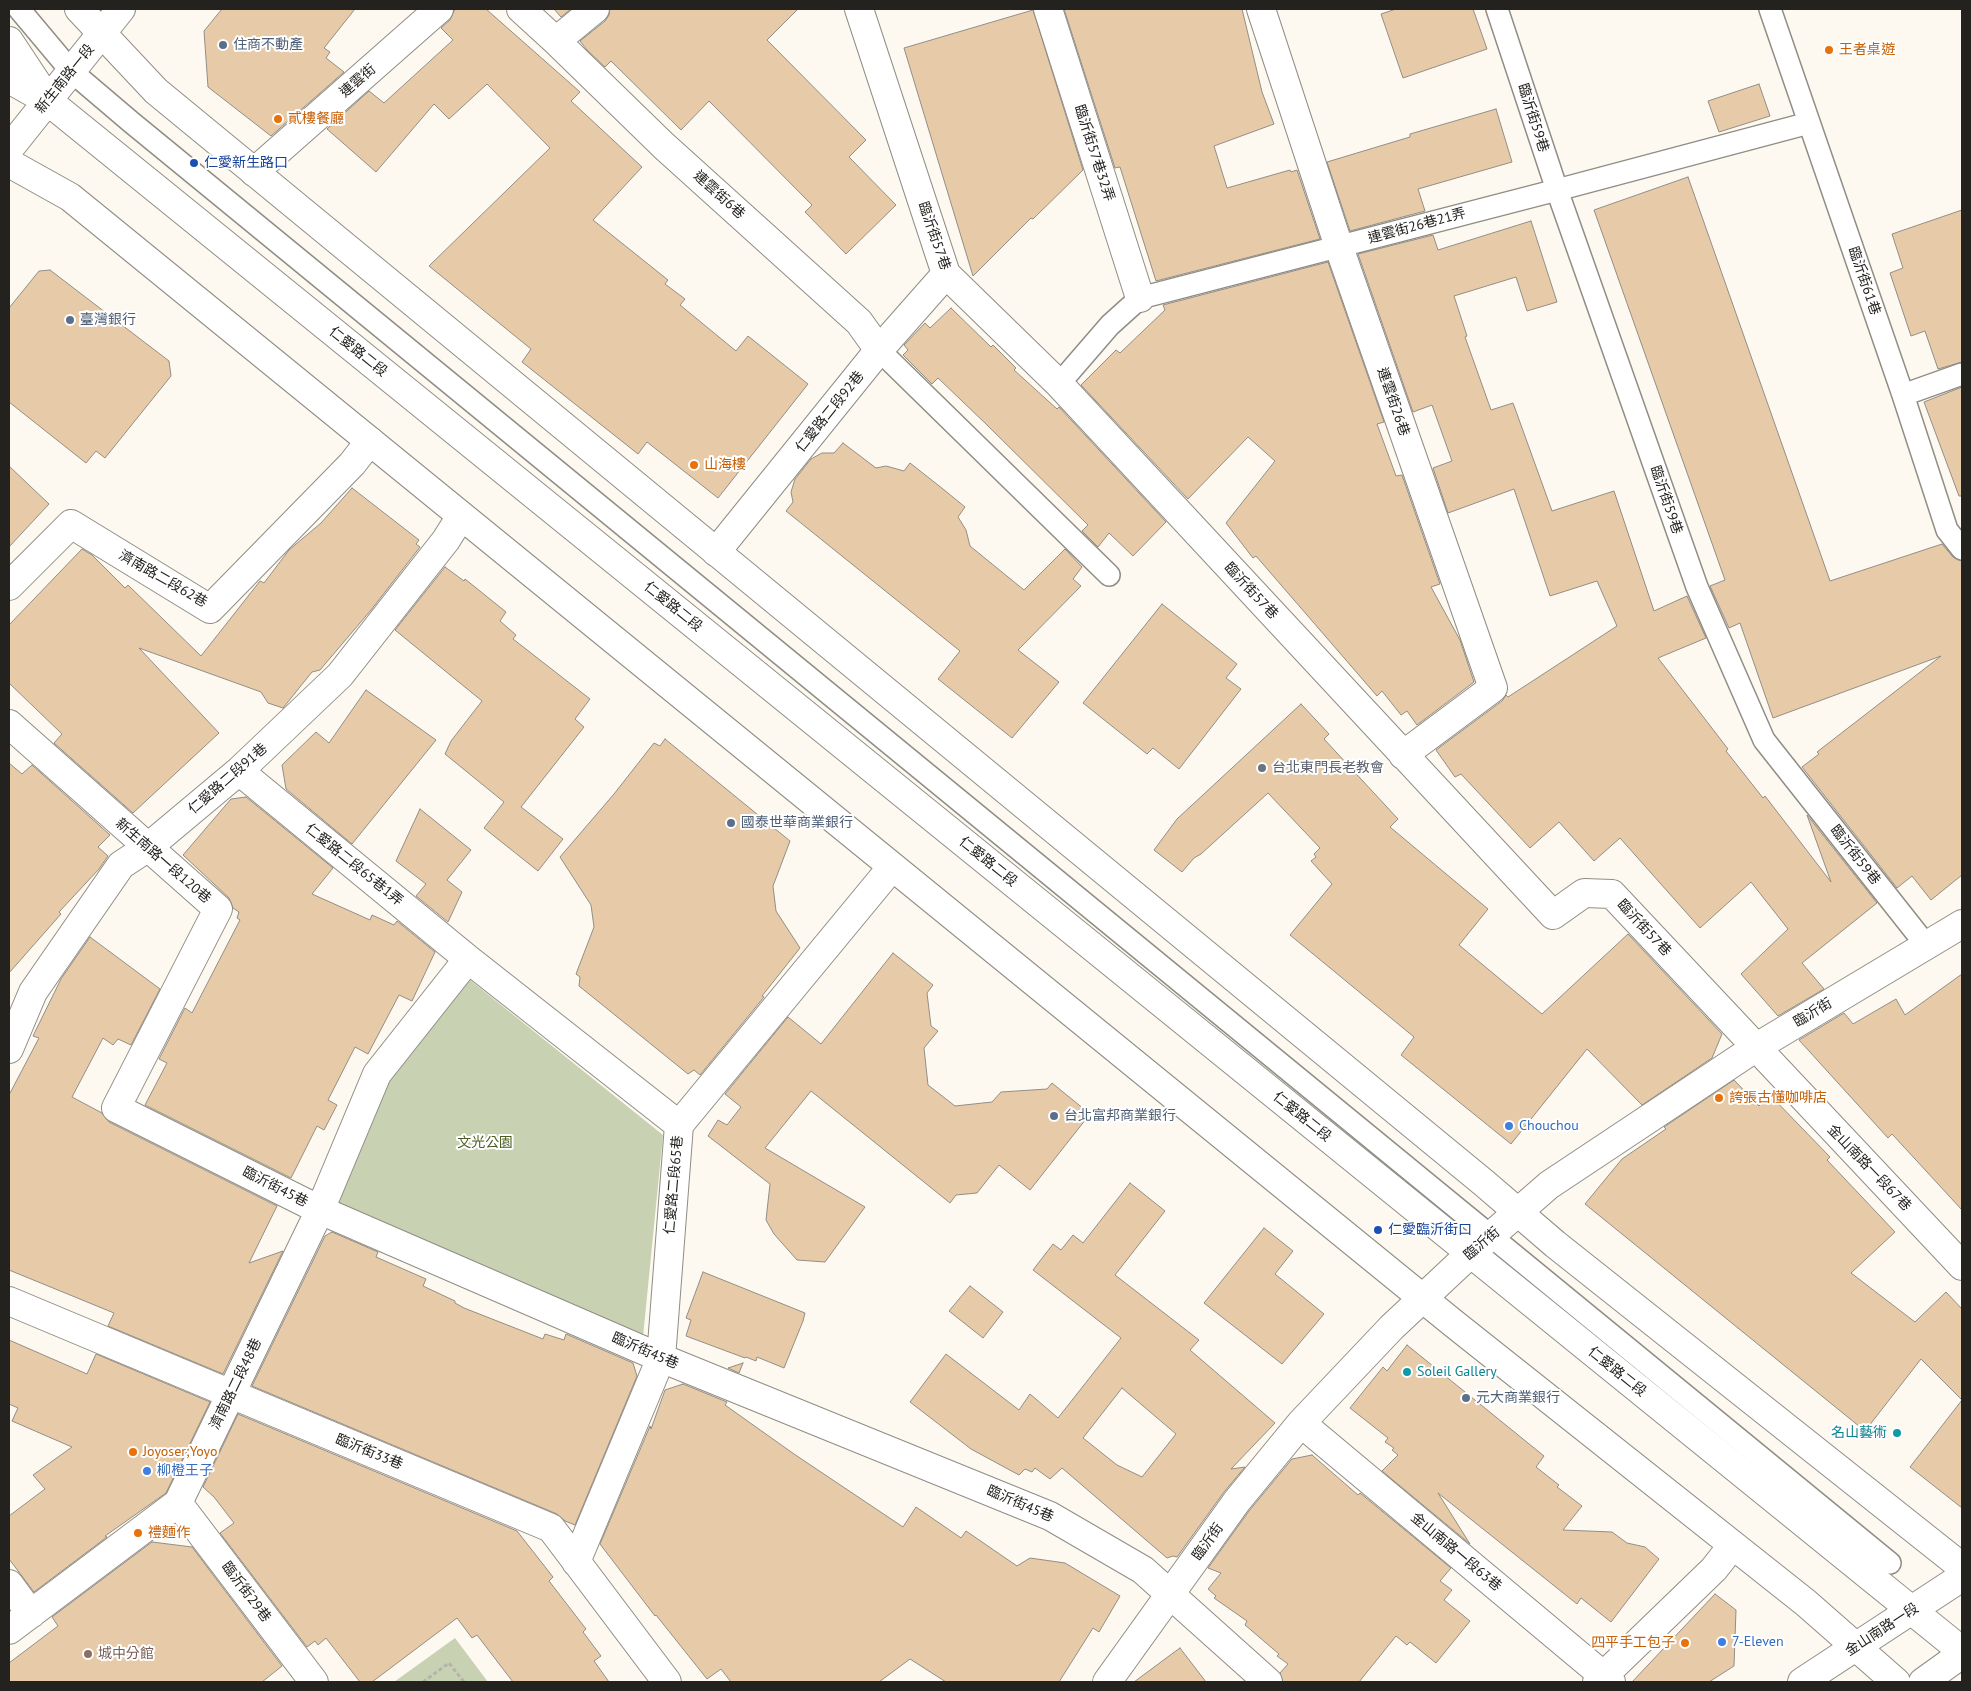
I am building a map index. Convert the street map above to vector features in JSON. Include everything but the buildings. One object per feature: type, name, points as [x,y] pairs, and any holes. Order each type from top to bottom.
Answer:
[{"type":"street","points":[[79,9],[156,91],[1563,1250],[1962,1567]]},
{"type":"street","name":"新生南路一段","points":[[9,149],[121,9]]},
{"type":"street","name":"連雲街","points":[[254,172],[439,9]]},
{"type":"street","points":[[521,9],[556,41],[595,9]]},
{"type":"street","name":"臨沂街57巷","points":[[859,9],[946,274],[1059,384],[1553,915],[1584,893],[1612,894],[1755,1048]]},
{"type":"street","name":"臨沂街57巷32弄","points":[[1048,9],[1140,298]]},
{"type":"street","name":"連雲街26巷","points":[[1261,9],[1339,247],[1493,688],[1403,755]]},
{"type":"street","points":[[9,41],[48,101]]},
{"type":"street","name":"連雲街6巷","points":[[556,41],[664,146],[859,322],[879,350]]},
{"type":"street","name":"仁愛路二段","points":[[9,79],[48,101],[1912,1610],[1962,1653]]},
{"type":"street","points":[[9,163],[70,197],[1422,1297],[1732,1546],[1806,1603],[1896,1682]]},
{"type":"street","name":"仁愛路二段92巷","points":[[716,552],[879,350],[946,274]]},
{"type":"street","name":"濟南路二段62巷","points":[[9,586],[70,524],[210,609],[352,464],[370,442]]},
{"type":"street","name":"仁愛路二段91巷","points":[[9,1049],[33,992],[121,865],[147,848],[239,772],[340,675],[446,540],[462,516]]},
{"type":"street","name":"新生南路一段120巷","points":[[9,724],[218,909],[116,1108]]},
{"type":"street","name":"仁愛路二段65巷1弄","points":[[239,772],[468,959],[679,1125]]},
{"type":"street","name":"仁愛路二段65巷","points":[[576,1562],[660,1358],[679,1125],[892,867]]},
{"type":"street","name":"臨沂街","points":[[1107,1682],[1237,1501],[1301,1423],[1422,1297],[1491,1235],[1549,1185],[1755,1048],[1962,924]]},
{"type":"street","points":[[320,1210],[377,1074],[468,959]]},
{"type":"street","name":"金山南路一段67巷","points":[[1755,1048],[1962,1266]]},
{"type":"street","name":"臨沂街45巷","points":[[116,1108],[320,1210],[660,1358],[1050,1516],[1143,1570],[1268,1682]]},
{"type":"street","name":"濟南路二段48巷","points":[[9,1630],[178,1502],[320,1210]]},
{"type":"street","name":"臨沂街33巷","points":[[9,1301],[551,1528],[667,1682]]},
{"type":"street","name":"金山南路一段63巷","points":[[1301,1423],[1604,1680]]},
{"type":"street","name":"臨沂街29巷","points":[[178,1502],[314,1682]]},
{"type":"street","points":[[1604,1680],[1714,1570],[1732,1546]]},
{"type":"street","name":"金山南路一段","points":[[1802,1682],[1962,1577]]},
{"type":"street","points":[[9,1584],[32,1614]]},
{"type":"street","points":[[1923,1682],[1962,1653]]},
{"type":"lane","points":[[19,9],[71,71],[1890,1563]]},
{"type":"lane","name":"臨沂街59巷","points":[[1497,9],[1557,190],[1697,588],[1764,740],[1926,944]]},
{"type":"lane","name":"臨沂街61巷","points":[[1770,9],[1903,395],[1947,530],[1962,549]]},
{"type":"lane","name":"連雲街26巷21弄","points":[[1059,384],[1110,325],[1140,298],[1809,123]]},
{"type":"lane","points":[[879,350],[1109,575]]},
{"type":"lane","points":[[1903,395],[1962,374]]},
{"type":"path","points":[[423,1682],[449,1663],[464,1682]]},
{"type":"green space","name":"文光公園","points":[[465,976],[663,1135],[643,1337],[328,1203],[382,1084]]},
{"type":"green space","points":[[455,1638],[488,1682],[394,1682]]},
{"type":"place","name":"住商不動產","points":[[223,45]]},
{"type":"place","name":"王者桌遊","points":[[1829,50]]},
{"type":"place","name":"貳樓餐廳","points":[[278,119]]},
{"type":"place","name":"仁愛新生路口","points":[[194,163]]},
{"type":"place","name":"臺灣銀行","points":[[70,320]]},
{"type":"place","name":"山海樓","points":[[694,465]]},
{"type":"place","name":"台北東門長老教會","points":[[1262,768]]},
{"type":"place","name":"國泰世華商業銀行","points":[[731,823]]},
{"type":"place","name":"誇張古懂咖啡店","points":[[1719,1098]]},
{"type":"place","name":"台北富邦商業銀行","points":[[1054,1116]]},
{"type":"place","name":"Chouchou","points":[[1509,1126]]},
{"type":"place","name":"仁愛臨沂街口","points":[[1378,1230]]},
{"type":"place","name":"Soleil Gallery","points":[[1407,1372]]},
{"type":"place","name":"元大商業銀行","points":[[1466,1398]]},
{"type":"place","name":"名山藝術","points":[[1897,1433]]},
{"type":"place","name":"Joyoser;Yoyo","points":[[133,1452]]},
{"type":"place","name":"柳橙王子","points":[[147,1471]]},
{"type":"place","name":"禮麵作","points":[[138,1533]]},
{"type":"place","name":"7-Eleven","points":[[1722,1642]]},
{"type":"place","name":"四平手工包子","points":[[1685,1643]]},
{"type":"place","name":"城中分館","points":[[88,1654]]}]
